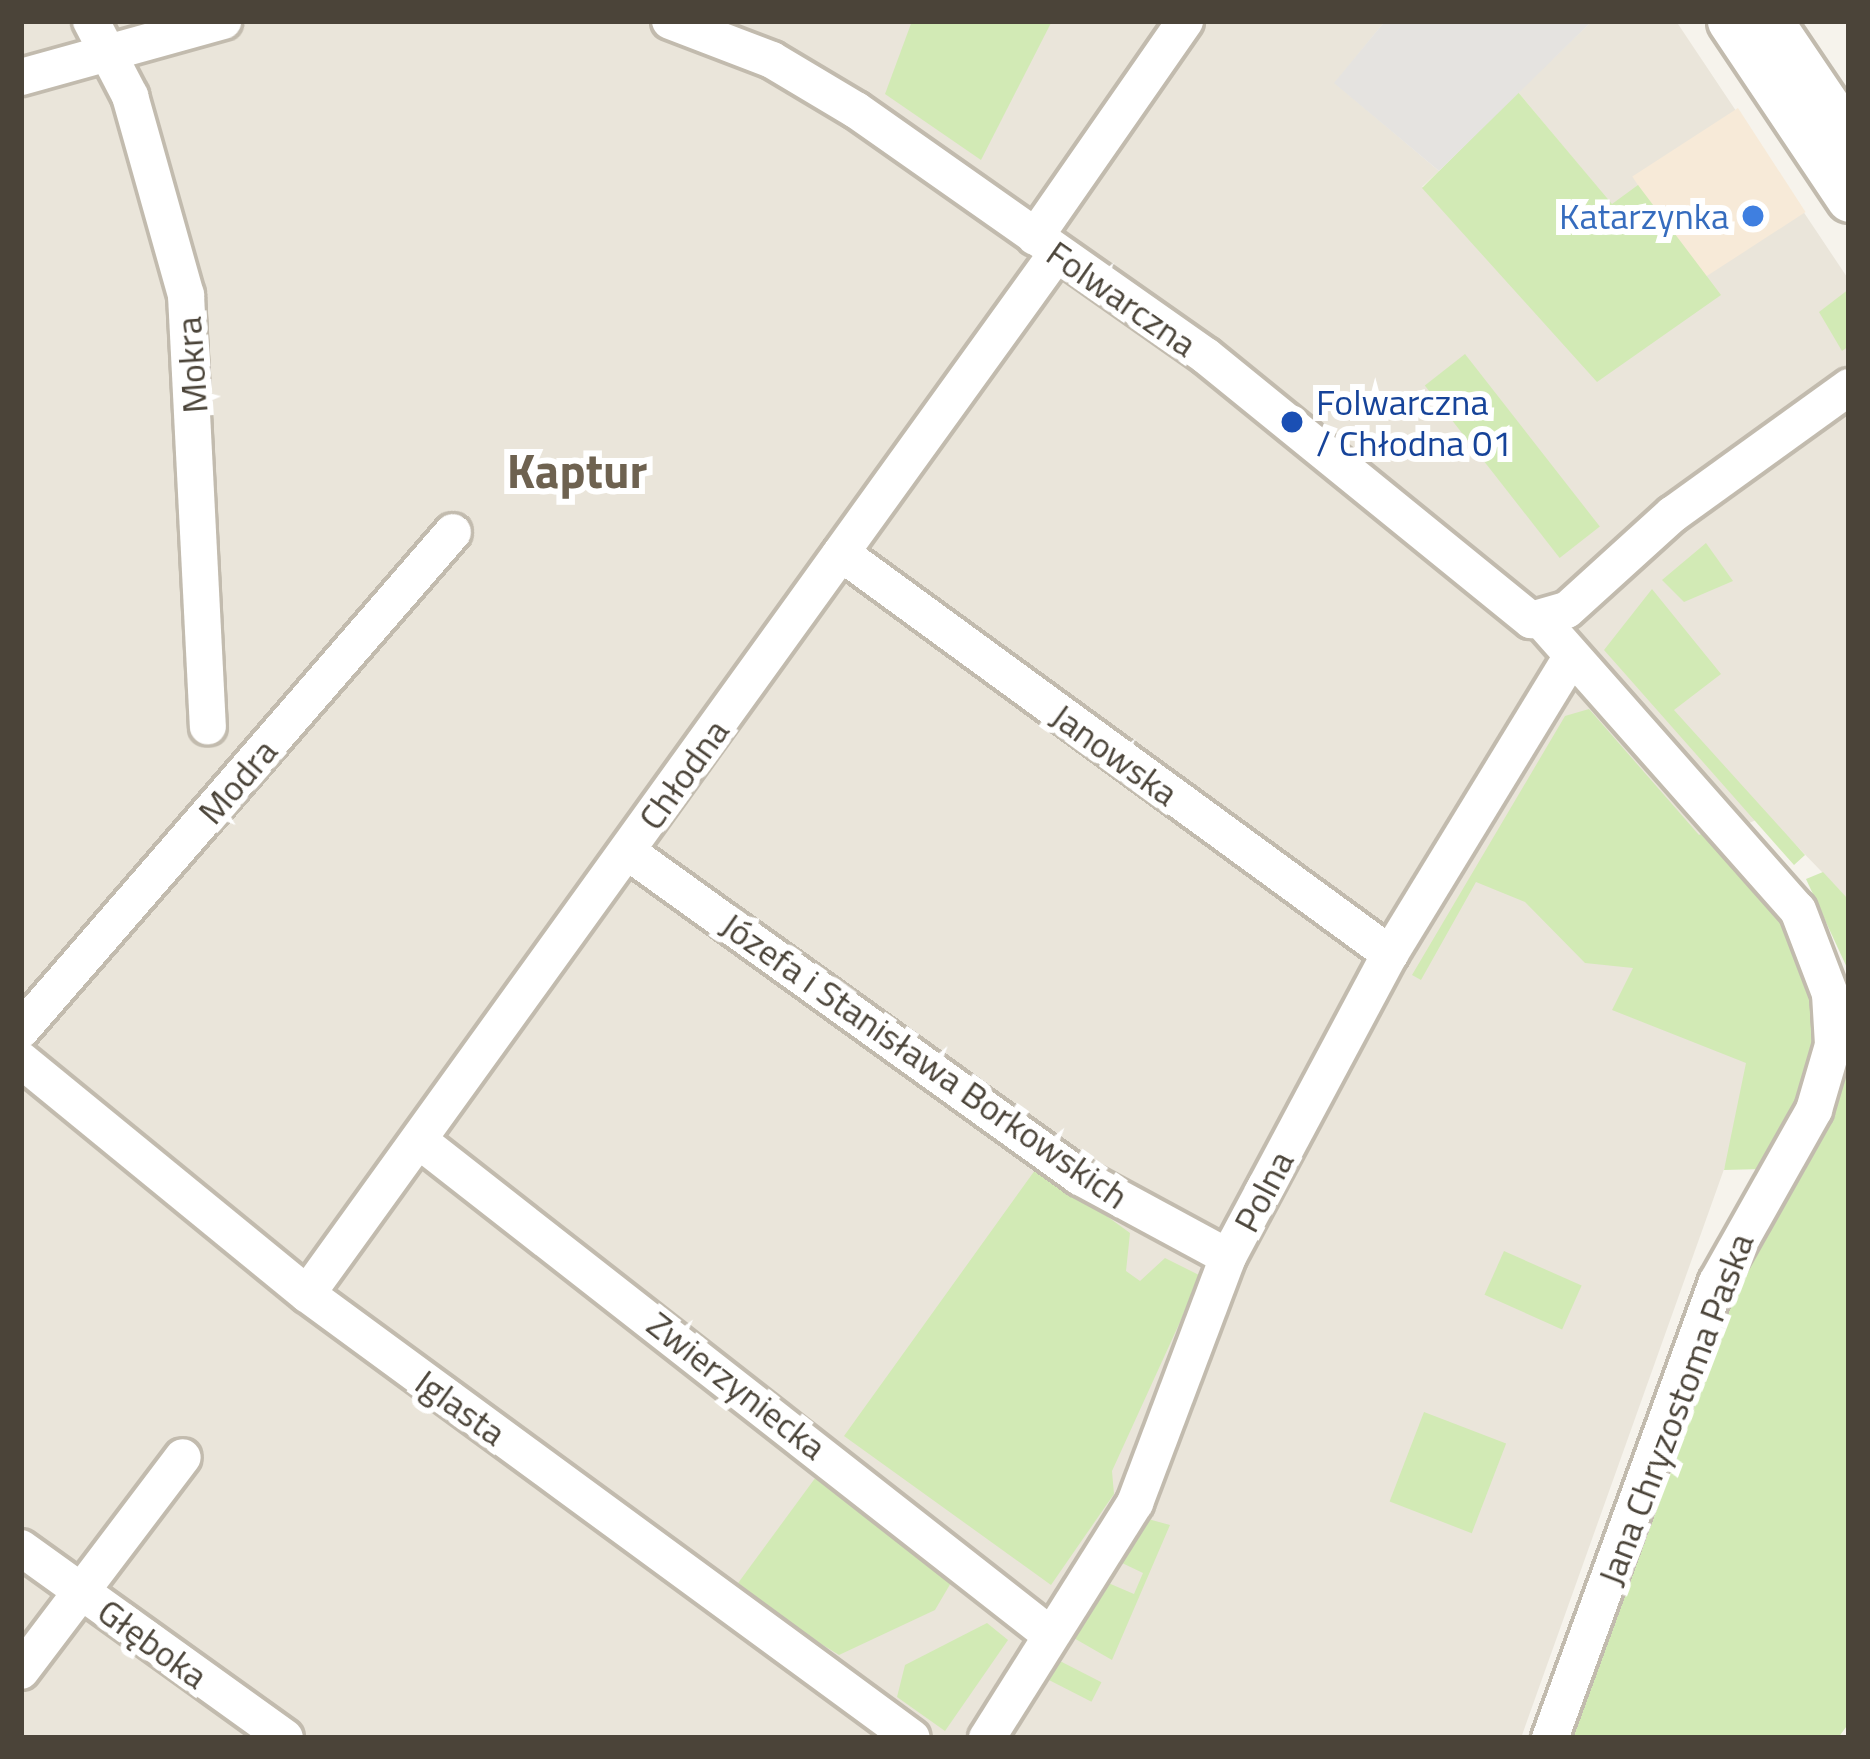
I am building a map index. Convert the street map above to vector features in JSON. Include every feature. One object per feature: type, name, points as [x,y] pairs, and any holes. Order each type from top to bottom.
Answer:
[{"type":"street","points":[[21,77],[98,34],[223,21]]},
{"type":"street","name":"Folwarczna","points":[[670,21],[815,85],[1292,422],[1492,598],[1541,620]]},
{"type":"street","name":"Chłodna","points":[[308,1294],[841,553],[1046,245],[1185,21]]},
{"type":"street","points":[[1730,21],[1849,199]]},
{"type":"street","points":[[1770,21],[1849,138]]},
{"type":"street","name":"Mokra","points":[[98,34],[130,96],[186,295],[208,726]]},
{"type":"street","points":[[1541,620],[1849,387]]},
{"type":"street","name":"Modra","points":[[21,1030],[453,532]]},
{"type":"street","name":"Janowska","points":[[841,553],[1390,954]]},
{"type":"street","name":"Jana Chryzostoma Paska","points":[[1541,620],[1798,910],[1830,994],[1833,1045],[1814,1110],[1717,1282],[1550,1738]]},
{"type":"street","name":"Polna","points":[[987,1738],[1048,1634],[1135,1503],[1228,1257],[1390,954],[1571,658]]},
{"type":"street","name":"Józefa i Stanisława Borkowskich","points":[[628,852],[1080,1177],[1228,1257]]},
{"type":"street","name":"Iglasta","points":[[21,1060],[308,1294],[912,1738]]},
{"type":"street","name":"Zwierzyniecka","points":[[421,1142],[1048,1634]]},
{"type":"street","points":[[21,1671],[183,1457]]},
{"type":"street","name":"Głęboka","points":[[21,1548],[285,1738]]},
{"type":"shaded area","points":[[21,21],[1385,21],[1335,83],[1439,171],[1422,187],[1612,205],[1518,92],[1592,21],[1676,21],[1849,280],[1849,900],[1767,815],[1714,839],[1801,987],[1728,1158],[1521,1738],[21,1738]]},
{"type":"shaded area","points":[[1385,21],[1592,21],[1439,171],[1334,83]]},
{"type":"shaded area","points":[[1738,108],[1806,212],[1700,281],[1632,177]]},
{"type":"green space","points":[[912,21],[1052,21],[981,160],[885,94]]},
{"type":"green space","points":[[1518,92],[1612,204],[1638,185],[1721,295],[1597,382],[1422,188]]},
{"type":"green space","points":[[1849,289],[1849,346],[1842,351],[1819,312]]},
{"type":"green space","points":[[1465,354],[1600,527],[1560,558],[1425,385]]},
{"type":"green space","points":[[1706,543],[1733,581],[1684,602],[1662,580]]},
{"type":"green space","points":[[1652,589],[1721,674],[1674,710],[1805,855],[1794,865],[1604,650]]},
{"type":"green space","points":[[1589,709],[1699,835],[1721,825],[1804,943],[1819,1031],[1806,1094],[1762,1169],[1724,1170],[1746,1063],[1612,1010],[1633,968],[1585,963],[1525,902],[1476,882],[1421,980],[1412,975],[1565,716]]},
{"type":"green space","points":[[1823,872],[1849,900],[1849,972],[1806,879]]},
{"type":"green space","points":[[1849,1046],[1849,1723],[1838,1738],[1570,1738],[1730,1292],[1818,1137]]},
{"type":"green space","points":[[1038,1166],[1130,1233],[1126,1271],[1140,1281],[1165,1258],[1201,1276],[1112,1471],[1114,1494],[1051,1585],[844,1436]]},
{"type":"green space","points":[[1504,1251],[1582,1286],[1562,1329],[1484,1295]]},
{"type":"green space","points":[[1424,1412],[1506,1444],[1472,1533],[1390,1502]]},
{"type":"green space","points":[[824,1466],[952,1581],[935,1610],[839,1655],[733,1590]]},
{"type":"green space","points":[[1148,1519],[1170,1525],[1112,1660],[1072,1637],[1106,1582],[1134,1594],[1143,1573],[1120,1562]]},
{"type":"green space","points":[[987,1623],[1008,1640],[945,1731],[897,1697],[905,1665]]},
{"type":"green space","points":[[1056,1659],[1101,1682],[1091,1702],[1046,1679]]},
{"type":"place","name":"Katarzynka","points":[[1753,216]]},
{"type":"place","name":"Folwarczna / Chłodna 01","points":[[1292,422]]},
{"type":"district","name":"Kaptur","points":[[577,471]]}]
